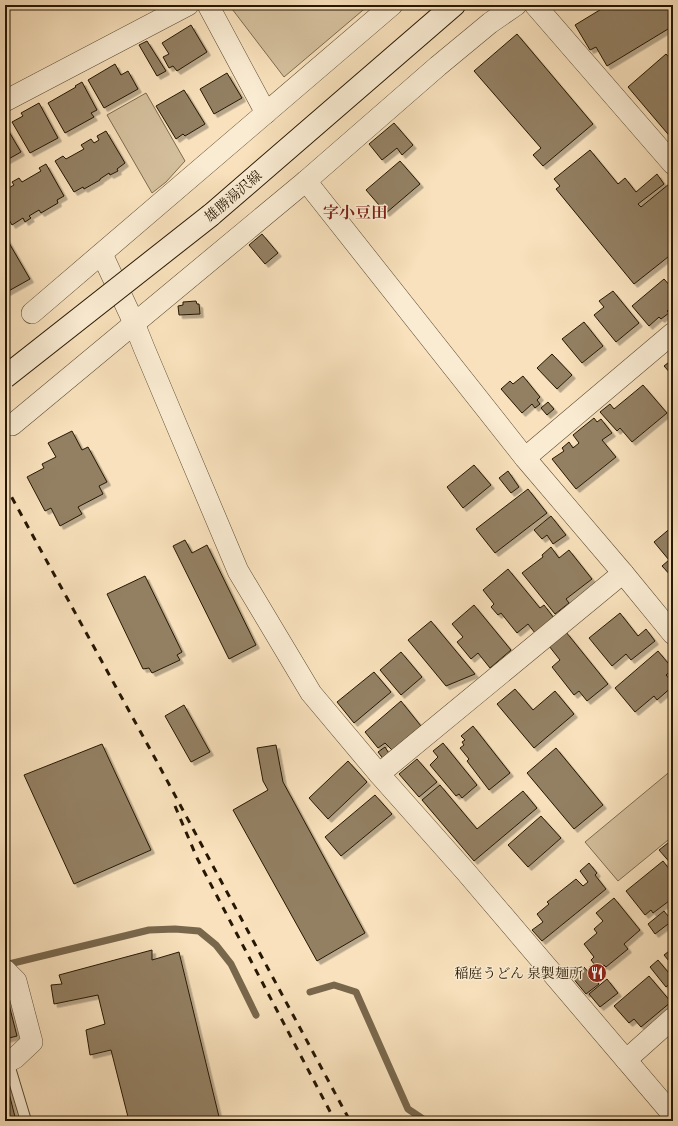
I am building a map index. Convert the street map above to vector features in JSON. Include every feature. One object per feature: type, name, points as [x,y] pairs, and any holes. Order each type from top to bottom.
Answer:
[{"type":"main road","name":"雄勝湯沢線","points":[[5,377],[211,216],[454,5]]},
{"type":"street","points":[[5,101],[188,5]]},
{"type":"street","points":[[208,5],[266,113]]},
{"type":"street","points":[[32,313],[392,5]]},
{"type":"street","points":[[12,425],[306,181],[443,62],[490,23],[516,5]]},
{"type":"street","points":[[535,5],[673,164]]},
{"type":"street","points":[[306,181],[525,458],[671,629]]},
{"type":"street","points":[[102,254],[134,323],[238,571],[311,693],[379,774],[466,872],[673,1116]]},
{"type":"street","points":[[525,458],[673,333]]},
{"type":"street","points":[[379,774],[623,573]]},
{"type":"street","points":[[5,970],[16,982],[32,1042],[15,1058],[7,1062]]},
{"type":"street","points":[[626,1060],[673,1018]]},
{"type":"lane","points":[[7,1062],[26,1121]]},
{"type":"shaded area","points":[[229,5],[369,5],[284,77]]},
{"type":"shaded area","points":[[146,93],[185,161],[166,182],[152,193],[107,115]]},
{"type":"shaded area","points":[[673,769],[673,836],[618,881],[585,842]]},
{"type":"building","points":[[608,5],[673,5],[673,26],[607,66],[596,47],[590,50],[575,25]]},
{"type":"building","points":[[191,25],[207,52],[177,71],[173,66],[169,68],[163,57],[169,54],[162,43]]},
{"type":"building","points":[[517,34],[593,124],[543,166],[533,155],[541,148],[474,71]]},
{"type":"building","points":[[147,41],[166,71],[157,76],[139,45]]},
{"type":"building","points":[[666,54],[673,62],[673,140],[628,87]]},
{"type":"building","points":[[115,64],[121,75],[128,71],[138,89],[104,108],[88,80]]},
{"type":"building","points":[[227,73],[242,98],[214,114],[200,89]]},
{"type":"building","points":[[82,82],[97,110],[91,113],[94,117],[65,133],[48,103]]},
{"type":"building","points":[[184,90],[205,124],[185,136],[183,134],[176,139],[156,106]]},
{"type":"building","points":[[39,103],[58,138],[30,153],[12,122],[23,116],[21,113]]},
{"type":"building","points":[[394,123],[413,145],[402,155],[397,148],[382,160],[369,144]]},
{"type":"building","points":[[5,125],[21,152],[5,161]]},
{"type":"building","points":[[106,131],[125,163],[117,169],[118,171],[110,175],[109,173],[84,189],[83,187],[74,192],[55,161],[63,156],[66,159],[84,149],[81,145],[91,139],[94,143],[99,140],[97,136]]},
{"type":"building","points":[[590,150],[618,184],[625,178],[636,192],[657,174],[664,184],[638,204],[641,207],[669,184],[673,188],[673,253],[634,284],[556,189],[560,186],[554,179]]},
{"type":"building","points":[[400,161],[420,184],[386,213],[366,190]]},
{"type":"building","points":[[46,164],[64,196],[57,200],[58,203],[41,213],[39,210],[29,216],[31,218],[25,222],[23,218],[12,225],[5,213],[5,190],[14,185],[12,182],[19,178],[22,182],[41,171],[39,168]]},
{"type":"building","points":[[262,234],[278,253],[265,264],[249,245]]},
{"type":"building","points":[[5,236],[30,279],[5,293]]},
{"type":"building","points":[[664,279],[673,289],[673,305],[667,311],[669,313],[661,319],[659,317],[649,326],[632,306]]},
{"type":"building","points":[[613,291],[639,323],[616,342],[594,315],[604,307],[599,301]]},
{"type":"building","points":[[196,301],[197,304],[199,304],[200,314],[179,315],[178,306],[183,305],[183,302]]},
{"type":"building","points":[[584,322],[603,346],[582,363],[562,339]]},
{"type":"building","points":[[552,354],[572,375],[557,389],[537,368]]},
{"type":"building","points":[[673,359],[673,376],[664,366]]},
{"type":"building","points":[[523,376],[540,397],[537,400],[540,404],[535,408],[532,404],[522,413],[501,389],[510,381],[513,384]]},
{"type":"building","points":[[643,385],[667,413],[632,442],[620,428],[617,431],[600,412],[610,404],[614,409]]},
{"type":"building","points":[[548,402],[554,409],[547,415],[541,408]]},
{"type":"building","points":[[594,418],[597,422],[601,419],[612,433],[602,440],[616,457],[576,489],[552,459],[564,451],[562,448],[569,442],[573,448],[579,443],[573,435]]},
{"type":"building","points":[[72,431],[82,450],[88,447],[107,482],[99,486],[103,494],[78,507],[82,514],[60,526],[51,508],[45,511],[27,477],[44,468],[42,464],[56,457],[48,443]]},
{"type":"building","points":[[474,465],[491,485],[463,508],[447,487]]},
{"type":"building","points":[[508,471],[519,487],[511,493],[499,478]]},
{"type":"building","points":[[528,489],[547,513],[495,553],[476,529]]},
{"type":"building","points":[[551,516],[566,535],[553,544],[547,535],[542,539],[534,530]]},
{"type":"building","points":[[673,526],[673,578],[662,566],[669,560],[654,542]]},
{"type":"building","points":[[185,540],[192,553],[207,545],[256,645],[229,659],[173,546]]},
{"type":"building","points":[[551,547],[559,558],[569,550],[592,579],[566,599],[569,603],[555,614],[522,573],[543,557],[542,555]]},
{"type":"building","points":[[508,569],[540,608],[544,605],[554,618],[535,633],[528,624],[517,633],[501,613],[498,615],[491,607],[494,604],[483,590]]},
{"type":"building","points":[[145,576],[182,652],[177,655],[180,660],[152,673],[149,668],[143,669],[107,594]]},
{"type":"building","points":[[474,605],[511,650],[490,668],[478,653],[471,659],[457,642],[463,637],[452,624]]},
{"type":"building","points":[[620,613],[638,636],[646,629],[655,641],[631,660],[626,654],[612,666],[589,638]]},
{"type":"building","points":[[431,621],[475,674],[446,686],[408,640]]},
{"type":"building","points":[[566,632],[608,684],[587,701],[579,691],[574,695],[552,667],[560,660],[549,646]]},
{"type":"building","points":[[658,651],[673,669],[666,675],[673,683],[673,686],[657,700],[654,696],[635,712],[615,688]]},
{"type":"building","points":[[401,652],[422,677],[401,695],[380,670]]},
{"type":"building","points":[[374,672],[391,692],[354,723],[337,702]]},
{"type":"building","points":[[515,689],[533,710],[555,691],[574,714],[534,748],[497,704]]},
{"type":"building","points":[[401,701],[421,726],[392,750],[385,743],[378,748],[365,732]]},
{"type":"building","points":[[184,705],[210,752],[191,762],[165,716]]},
{"type":"building","points":[[473,726],[510,773],[489,790],[467,761],[469,759],[460,748],[464,745],[462,742],[465,740],[461,736]]},
{"type":"building","points":[[443,743],[477,785],[462,798],[459,794],[456,796],[430,765],[438,757],[433,751]]},
{"type":"building","points":[[102,744],[151,850],[74,884],[24,775]]},
{"type":"building","points":[[276,745],[283,782],[365,933],[317,961],[233,810],[268,790],[263,781],[257,748]]},
{"type":"building","points":[[385,747],[390,755],[384,760],[378,752]]},
{"type":"building","points":[[556,748],[603,805],[574,829],[527,773]]},
{"type":"building","points":[[417,759],[437,782],[419,797],[399,774]]},
{"type":"building","points":[[348,761],[367,782],[328,819],[309,798]]},
{"type":"building","points":[[440,785],[477,829],[523,791],[537,808],[474,861],[422,800]]},
{"type":"building","points":[[375,795],[392,814],[341,856],[325,837]]},
{"type":"building","points":[[541,816],[561,838],[528,867],[508,845]]},
{"type":"building","points":[[673,839],[673,866],[659,850]]},
{"type":"building","points":[[663,861],[673,874],[673,898],[653,913],[651,910],[645,915],[626,891]]},
{"type":"building","points":[[589,863],[597,873],[595,875],[606,889],[542,941],[532,930],[543,922],[537,914],[549,904],[547,902],[576,879],[583,886],[588,882],[580,871]]},
{"type":"building","points":[[614,898],[640,930],[624,944],[628,949],[606,967],[604,965],[598,969],[591,960],[594,957],[584,944],[597,933],[594,929],[603,921],[596,913]]},
{"type":"building","points":[[664,911],[672,921],[655,934],[648,924]]},
{"type":"building","points":[[673,948],[673,966],[664,955]]},
{"type":"building","points":[[152,950],[152,960],[179,952],[220,1121],[129,1121],[111,1050],[90,1055],[86,1030],[105,1024],[98,995],[54,1004],[51,985],[62,984],[59,975]]},
{"type":"building","points":[[658,960],[673,978],[673,981],[666,987],[650,967]]},
{"type":"building","points":[[584,967],[599,984],[586,994],[572,977]]},
{"type":"building","points":[[649,976],[671,1002],[641,1027],[634,1019],[629,1023],[614,1006]]},
{"type":"building","points":[[607,979],[618,993],[600,1007],[589,994]]},
{"type":"building","points":[[5,989],[17,1036],[5,1039]]},
{"type":"building","points":[[7,1085],[16,1121],[5,1121],[5,1086]]},
{"type":"waterway","points":[[5,965],[149,930],[175,929],[199,931],[216,945],[231,964],[256,1015]]},
{"type":"waterway","points":[[310,992],[334,985],[356,992],[408,1109],[426,1121]]},
{"type":"railway","points":[[5,485],[156,760],[350,1121]]},
{"type":"railway","points":[[175,806],[197,858],[335,1121]]},
{"type":"place","name":"稲庭うどん 泉製麺所","points":[[597,973]]},
{"type":"district","name":"字小豆田","points":[[355,212]]}]
